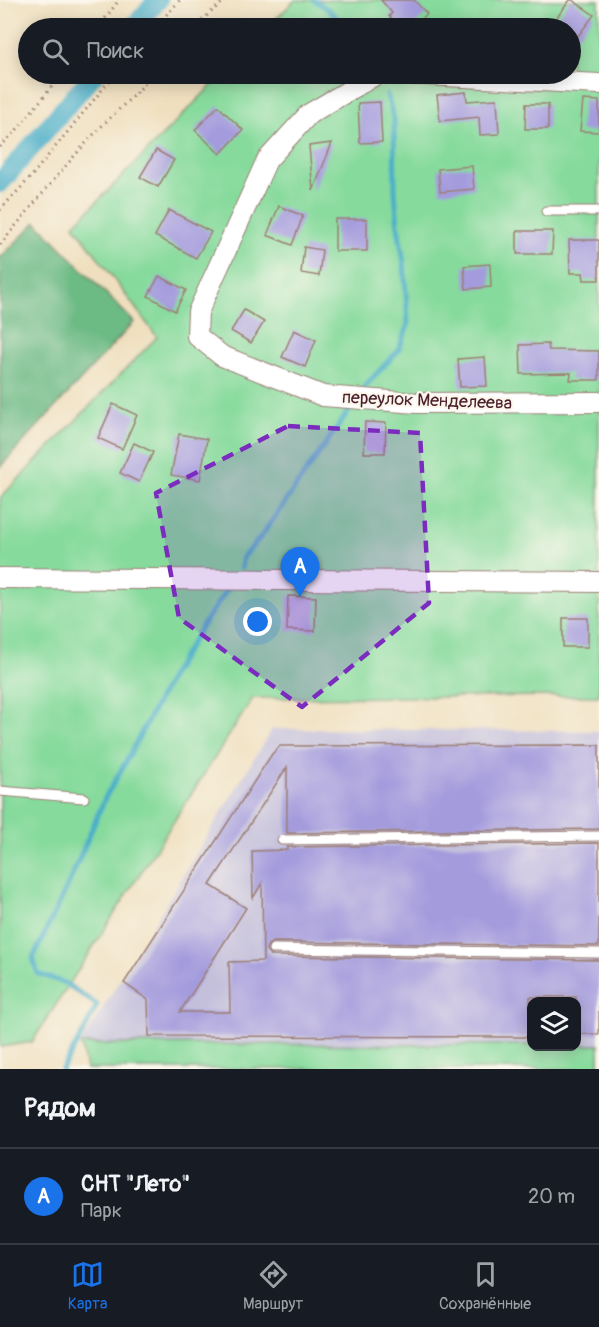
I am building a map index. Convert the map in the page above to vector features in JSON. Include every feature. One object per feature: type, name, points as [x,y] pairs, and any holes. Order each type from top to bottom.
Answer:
[{"type":"street","points":[[581,83],[599,84]]},
{"type":"street","name":"переулок Менделеева","points":[[360,84],[309,114],[267,160],[198,312],[197,336],[222,356],[323,396],[417,403],[599,402]]},
{"type":"street","points":[[0,578],[599,582]]},
{"type":"lane","points":[[546,211],[599,211]]},
{"type":"lane","points":[[0,791],[84,798]]},
{"type":"lane","points":[[282,840],[599,836]]},
{"type":"lane","points":[[273,950],[599,953]]},
{"type":"path","points":[[106,18],[119,0]]},
{"type":"path","points":[[163,18],[180,0]]},
{"type":"path","points":[[204,18],[225,0]]},
{"type":"path","points":[[0,147],[54,84]]},
{"type":"path","points":[[0,210],[106,84]]},
{"type":"path","points":[[0,244],[54,179],[144,84]]},
{"type":"highlighted area","points":[[288,426],[420,433],[429,603],[302,707],[179,618],[156,493]]},
{"type":"shaded area","points":[[272,729],[599,731],[599,1045],[581,1045],[581,997],[527,997],[527,1045],[81,1044]]},
{"type":"green space","points":[[295,0],[599,0],[599,696],[253,698],[32,1042],[0,1047],[0,498],[157,337],[74,225],[213,84],[581,84],[581,18],[277,18]]},
{"type":"green space","points":[[36,222],[134,322],[0,467],[0,258]]},
{"type":"green space","points":[[81,1044],[527,1045],[527,1051],[581,1051],[581,1045],[599,1045],[599,1069],[86,1069]]},
{"type":"building","points":[[381,0],[414,0],[427,14],[422,18],[391,18],[389,16],[392,13]]},
{"type":"building","points":[[570,0],[594,15],[581,32],[581,18],[556,18]]},
{"type":"building","points":[[466,92],[467,101],[497,99],[499,134],[480,135],[479,117],[440,121],[437,95]]},
{"type":"building","points":[[583,100],[599,101],[599,132],[580,131]]},
{"type":"building","points":[[380,102],[382,142],[360,143],[358,103]]},
{"type":"building","points":[[526,104],[548,104],[548,129],[525,129]]},
{"type":"building","points":[[218,106],[243,130],[220,154],[195,130]]},
{"type":"building","points":[[332,143],[313,191],[309,146]]},
{"type":"building","points":[[156,150],[174,160],[158,187],[140,177]]},
{"type":"building","points":[[472,166],[474,189],[440,192],[438,169]]},
{"type":"building","points":[[279,206],[303,216],[292,245],[267,235]]},
{"type":"building","points":[[169,210],[211,232],[196,258],[155,236]]},
{"type":"building","points":[[335,219],[367,219],[367,251],[335,251]]},
{"type":"building","points":[[517,231],[553,231],[552,254],[517,254]]},
{"type":"building","points":[[569,240],[599,240],[599,280],[584,280],[583,273],[570,273]]},
{"type":"building","points":[[304,247],[322,250],[319,276],[301,273]]},
{"type":"building","points":[[490,264],[491,287],[466,289],[464,266]]},
{"type":"building","points":[[159,276],[186,290],[175,311],[148,296]]},
{"type":"building","points":[[244,310],[264,322],[251,343],[231,331]]},
{"type":"building","points":[[294,330],[316,340],[305,367],[282,357]]},
{"type":"building","points":[[548,344],[549,350],[599,351],[599,380],[570,380],[571,373],[521,374],[520,345]]},
{"type":"building","points":[[485,357],[487,386],[460,387],[458,359]]},
{"type":"building","points":[[113,404],[137,415],[122,449],[98,438]]},
{"type":"building","points":[[365,422],[386,423],[385,453],[364,453]]},
{"type":"building","points":[[179,434],[207,439],[200,480],[171,475]]},
{"type":"building","points":[[134,443],[153,452],[139,482],[120,473]]},
{"type":"building","points":[[288,596],[316,597],[315,631],[287,630]]},
{"type":"building","points":[[563,618],[588,618],[588,647],[563,647]]},
{"type":"building","points":[[599,745],[599,829],[287,833],[287,767],[210,885],[246,908],[180,1012],[230,1012],[229,962],[263,961],[262,883],[253,898],[252,851],[287,850],[287,847],[599,843],[599,946],[273,942],[266,950],[273,956],[599,960],[599,1034],[581,1034],[581,997],[527,997],[527,1037],[149,1036],[148,1000],[124,983],[272,754],[280,746]]},
{"type":"waterway","points":[[142,18],[158,0]]},
{"type":"waterway","points":[[314,0],[337,18]]},
{"type":"waterway","points":[[0,183],[85,84]]},
{"type":"waterway","points":[[364,387],[398,351],[408,325],[404,263],[395,192],[394,119],[387,95]]},
{"type":"waterway","points":[[241,567],[243,557],[260,538],[350,409]]},
{"type":"waterway","points":[[62,1069],[97,1005],[65,983],[38,974],[33,958],[68,885],[105,798],[171,676],[228,588]]},
{"type":"place","name":"СНТ \"Лето\"","points":[[300,597]]}]
